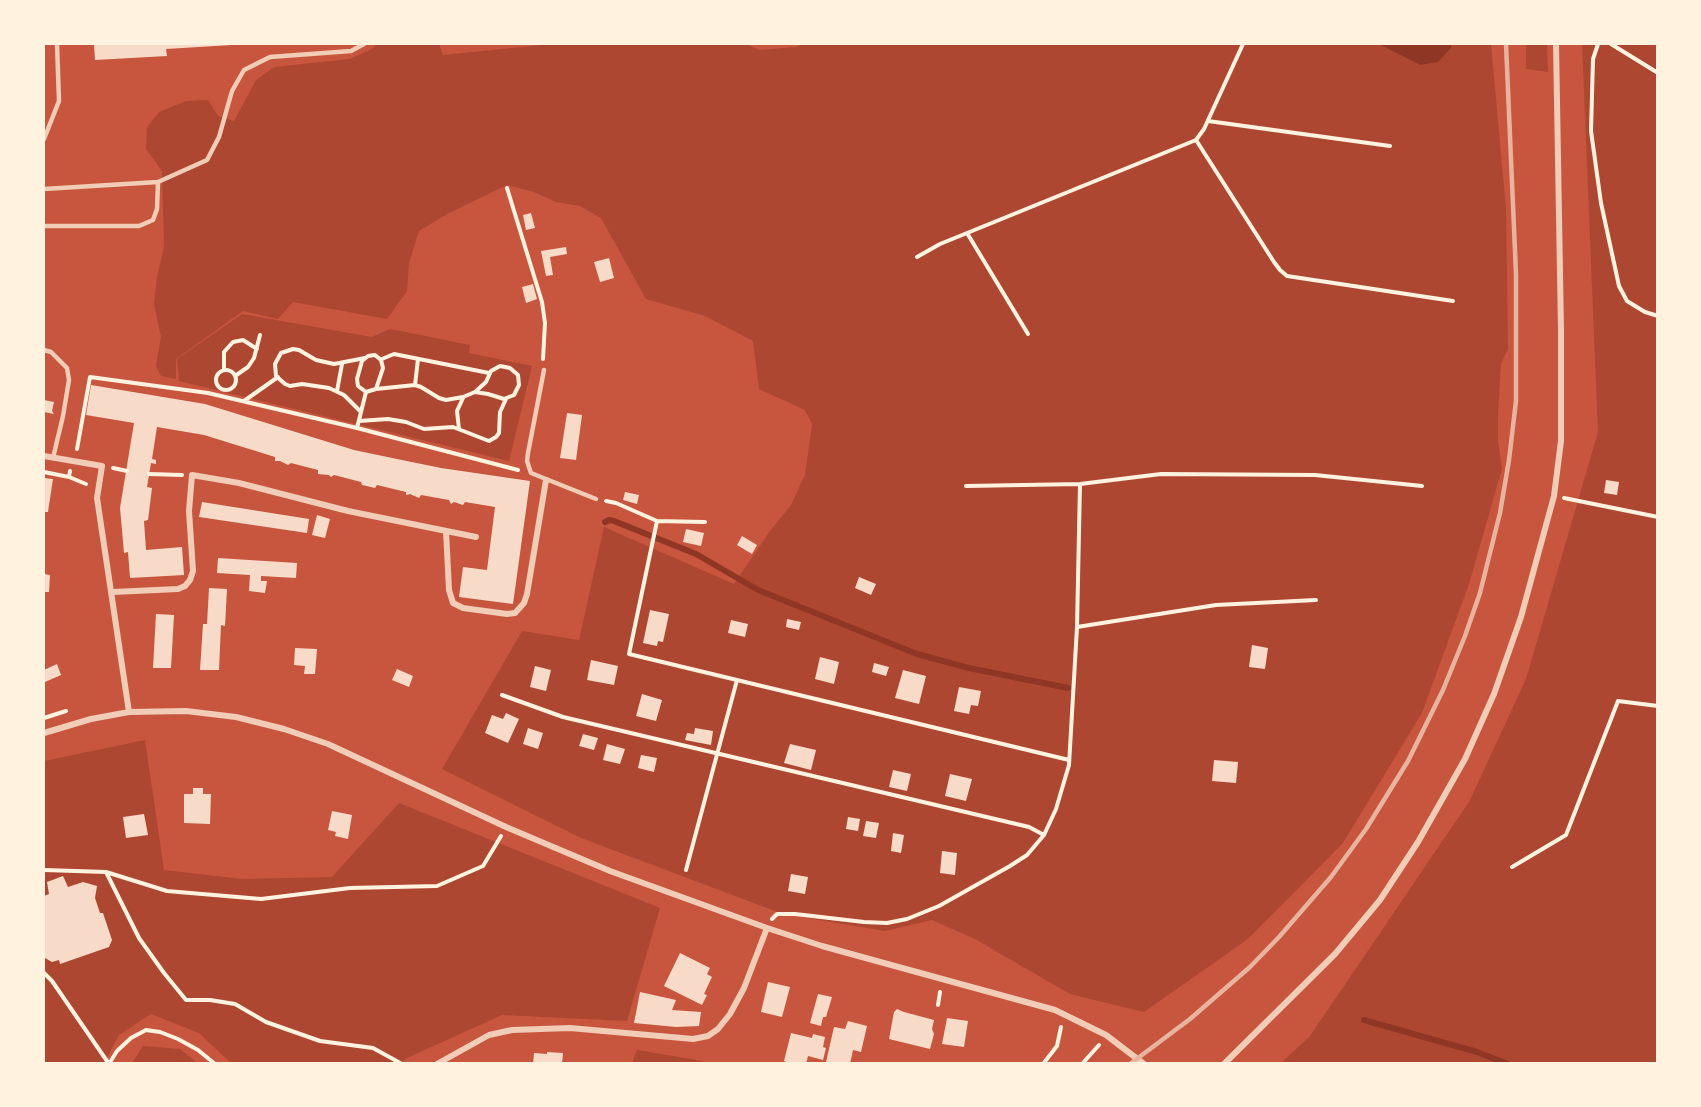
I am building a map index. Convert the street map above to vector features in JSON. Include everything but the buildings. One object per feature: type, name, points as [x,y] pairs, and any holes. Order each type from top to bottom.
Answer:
[{"type":"street","points":[[1224,1064],[1310,981],[1354,933],[1385,892],[1442,802],[1469,750],[1494,694],[1521,617],[1554,496],[1561,441],[1556,44]]},
{"type":"street","points":[[44,456],[102,466],[97,498],[113,592],[129,712]]},
{"type":"street","points":[[113,592],[178,588],[185,586],[190,580],[193,571],[189,511],[192,475],[240,483],[348,511],[476,537]]},
{"type":"street","points":[[446,531],[448,590],[453,603],[463,608],[515,613],[524,603],[527,594],[546,480]]},
{"type":"street","points":[[44,733],[91,719],[129,712],[186,711],[236,717],[284,729],[356,756],[506,827],[610,871],[768,928],[875,961],[1055,1010],[1106,1035],[1144,1064]]},
{"type":"street","points":[[437,1064],[489,1035],[512,1030],[570,1028],[693,1038],[708,1036],[718,1029],[744,988],[768,928]]},
{"type":"lane","points":[[44,139],[59,101],[57,44]]},
{"type":"lane","points":[[44,189],[158,182],[207,160],[219,137],[232,91],[244,70],[270,57],[351,51],[364,44]]},
{"type":"lane","points":[[44,226],[139,226],[153,220],[157,209],[158,182]]},
{"type":"lane","points":[[44,350],[51,352],[67,368],[69,380],[53,458]]},
{"type":"lane","points":[[544,370],[528,453],[527,461],[531,473],[596,499]]},
{"type":"path","points":[[917,257],[940,244],[1196,140],[1208,121],[1243,44]]},
{"type":"path","points":[[1598,44],[1593,59],[1591,131],[1601,203],[1619,286],[1627,301],[1645,312],[1658,316]]},
{"type":"path","points":[[1611,44],[1658,73]]},
{"type":"path","points":[[1208,121],[1390,146]]},
{"type":"path","points":[[1196,140],[1280,270],[1287,276],[1453,302]]},
{"type":"path","points":[[507,188],[542,302],[545,322],[542,350],[544,370]]},
{"type":"path","points":[[967,233],[1028,334]]},
{"type":"path","points":[[235,376],[230,371],[224,370],[218,373],[216,380],[218,386],[230,389],[234,385],[235,376],[252,363],[260,335]]},
{"type":"path","points":[[224,370],[224,351],[233,342],[243,340],[257,349]]},
{"type":"path","points":[[361,412],[337,391],[321,386],[285,384],[278,377],[275,364],[277,358],[286,350],[299,350],[326,363],[342,364],[375,356],[383,364],[376,388]]},
{"type":"path","points":[[382,359],[394,354],[489,373]]},
{"type":"path","points":[[365,358],[357,382],[366,392]]},
{"type":"path","points":[[415,385],[418,359]]},
{"type":"path","points":[[337,391],[342,364]]},
{"type":"path","points":[[359,421],[388,419],[406,422],[424,429],[446,427],[459,429],[485,441],[493,440],[499,433],[500,412],[506,399],[517,390],[519,385],[518,375],[505,366],[495,368],[489,373],[486,382],[475,392],[454,399],[439,398],[415,385],[376,388],[366,392]]},
{"type":"path","points":[[243,401],[278,377]]},
{"type":"path","points":[[78,445],[90,378],[221,396],[531,473]]},
{"type":"path","points":[[221,396],[223,389]]},
{"type":"path","points":[[357,428],[366,392]]},
{"type":"path","points":[[475,392],[506,399]]},
{"type":"path","points":[[459,429],[457,411],[463,397]]},
{"type":"path","points":[[149,474],[192,475]]},
{"type":"path","points":[[966,486],[1080,484],[1161,474],[1279,474],[1351,477],[1422,486]]},
{"type":"path","points":[[783,914],[887,923],[907,919],[939,906],[1010,866],[1027,855],[1044,836],[1067,776],[1069,760],[1077,627],[1080,484]]},
{"type":"path","points":[[1554,496],[1658,517]]},
{"type":"path","points":[[596,499],[616,503],[657,521],[705,522]]},
{"type":"path","points":[[657,521],[629,654],[1069,760]]},
{"type":"path","points":[[1077,627],[1216,605],[1316,600]]},
{"type":"path","points":[[687,870],[737,680]]},
{"type":"path","points":[[502,695],[563,717],[1029,827],[1044,836]]},
{"type":"path","points":[[1512,867],[1566,835],[1618,700],[1658,706]]},
{"type":"path","points":[[44,870],[106,872],[167,891],[261,898],[350,888],[437,886],[483,866],[506,827]]},
{"type":"path","points":[[106,872],[139,938],[186,1000],[210,1000],[235,1004],[266,1022],[320,1041],[373,1048],[402,1064]]},
{"type":"path","points":[[44,974],[52,981],[109,1064],[117,1051],[131,1038],[146,1030],[160,1032],[178,1039],[198,1050],[215,1064]]},
{"type":"path","points":[[938,1005],[940,992]]},
{"type":"path","points":[[1043,1064],[1054,1050],[1061,1027]]},
{"type":"path","points":[[1082,1064],[1099,1045]]},
{"type":"shaded area","points":[[376,44],[439,44],[443,55],[552,44],[746,44],[759,50],[796,47],[803,44],[1378,44],[1420,65],[1451,48],[1451,44],[1491,44],[1506,209],[1508,349],[1501,364],[1498,413],[1498,440],[1502,469],[1469,584],[1422,713],[1343,843],[1248,939],[1144,1012],[1070,994],[975,939],[932,920],[885,931],[783,914],[581,838],[442,769],[522,631],[579,640],[604,527],[734,584],[770,531],[791,505],[805,475],[812,424],[805,410],[759,389],[753,341],[705,316],[646,299],[601,218],[580,206],[556,202],[534,192],[507,185],[447,214],[419,231],[409,263],[407,291],[387,319],[293,302],[278,319],[243,311],[176,359],[176,379],[161,376],[156,366],[161,337],[154,304],[164,247],[162,171],[146,149],[147,127],[159,112],[186,101],[208,100],[218,116],[234,121],[256,80],[274,67],[350,59],[372,49]]},
{"type":"shaded area","points":[[1378,44],[1451,44],[1451,48],[1438,62],[1420,65]]},
{"type":"shaded area","points":[[1526,44],[1547,44],[1548,72],[1526,69]]},
{"type":"shaded area","points":[[1582,44],[1657,44],[1657,1063],[1280,1064],[1310,1036],[1469,802],[1526,679],[1598,432]]},
{"type":"shaded area","points":[[242,314],[372,337],[390,329],[396,330],[470,345],[469,353],[532,366],[509,461],[179,381],[177,359]]},
{"type":"shaded area","points":[[145,740],[164,870],[242,879],[332,877],[399,803],[660,908],[627,1021],[502,1015],[407,1058],[401,1063],[232,1064],[199,1033],[151,1014],[119,1035],[104,1063],[44,1064],[44,761]]},
{"type":"shaded area","points":[[143,1046],[180,1049],[197,1063],[132,1063]]},
{"type":"shaded area","points":[[637,1050],[702,1061],[705,1063],[632,1063]]},
{"type":"waterway","points":[[605,522],[614,521],[696,554],[758,590],[917,654],[969,668],[1068,688]]},
{"type":"waterway","points":[[1364,1020],[1477,1052],[1508,1064]]},
{"type":"railway","points":[[1130,1064],[1190,1019],[1250,967],[1331,877],[1366,829],[1408,761],[1443,690],[1465,636],[1480,593],[1500,513],[1516,401],[1516,274],[1506,44]]}]
